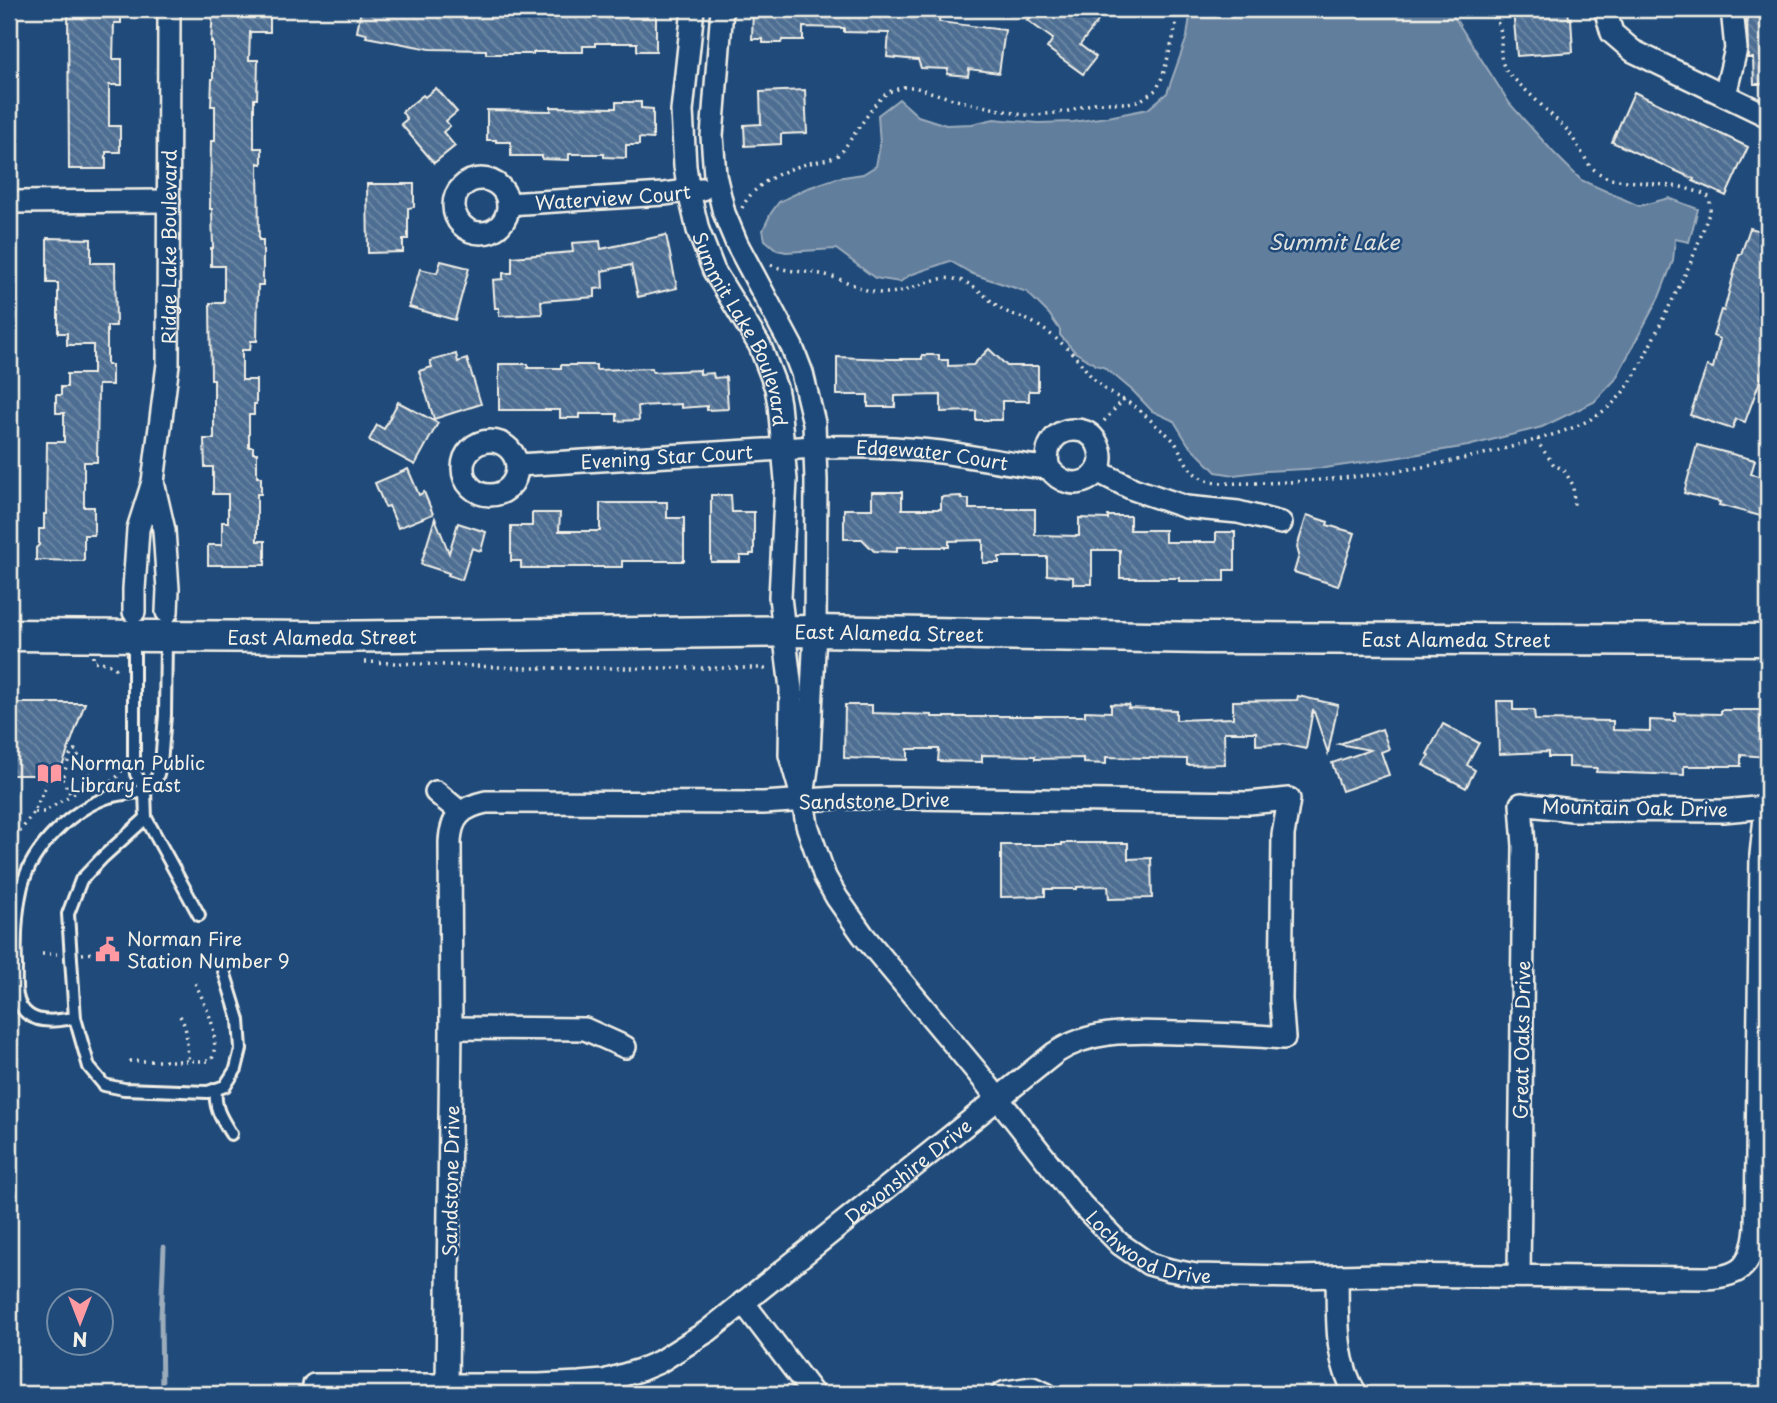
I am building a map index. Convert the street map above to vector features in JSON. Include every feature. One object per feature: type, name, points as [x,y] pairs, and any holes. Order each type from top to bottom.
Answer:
[{"type":"street","name":"Ridge Lake Boulevard","points":[[134,624],[138,530],[152,482],[168,364],[169,9]]},
{"type":"street","name":"Summit Lake Boulevard","points":[[692,9],[682,111],[685,166],[698,230],[714,271],[760,346],[776,388],[786,480],[780,597],[785,642]]},
{"type":"street","name":"Summit Lake Boulevard","points":[[722,9],[712,136],[718,187],[724,213],[737,244],[778,318],[802,373],[814,423],[814,642]]},
{"type":"street","points":[[1605,9],[1612,33],[1633,51],[1768,116]]},
{"type":"street","points":[[1725,94],[1736,48],[1732,9]]},
{"type":"street","name":"Waterview Court","points":[[508,204],[718,187]]},
{"type":"street","points":[[9,202],[169,201]]},
{"type":"street","points":[[1049,468],[1047,453],[1052,440],[1069,430],[1080,430],[1096,440],[1101,452],[1097,471],[1133,489],[1186,507],[1238,512],[1281,523]]},
{"type":"street","name":"Edgewater Court","points":[[815,447],[845,446],[938,452],[1049,468],[1059,479],[1072,484],[1089,479],[1097,471]]},
{"type":"street","name":"Evening Star Court","points":[[518,465],[815,447]]},
{"type":"street","name":"Ridge Lake Boulevard","points":[[152,482],[164,530],[168,589],[167,624]]},
{"type":"street","name":"East Alameda Street","points":[[9,635],[134,624],[167,624],[317,637],[759,633],[785,642],[1206,638],[1768,640]]},
{"type":"street","name":"Lochwood Drive","points":[[785,642],[791,689],[790,755],[813,847],[837,898],[863,935],[998,1098],[1081,1204],[1120,1244],[1149,1265],[1196,1275],[1721,1278]]},
{"type":"street","name":"Lochwood Drive","points":[[803,800],[814,642]]},
{"type":"street","points":[[436,792],[461,813]]},
{"type":"street","name":"Sandstone Drive","points":[[447,1385],[450,830],[461,813],[486,802],[763,803],[837,798],[910,798],[1249,803],[1289,799]]},
{"type":"street","name":"Devonshire Drive","points":[[314,1385],[579,1383],[622,1376],[659,1362],[708,1331],[1068,1044],[1109,1033],[1240,1034],[1284,1038],[1281,1000],[1283,835],[1289,799]]},
{"type":"street","name":"Great Oaks Drive","points":[[1518,1276],[1524,846],[1521,804]]},
{"type":"street","name":"Mountain Oak Drive","points":[[1521,804],[1572,810],[1723,811],[1766,807],[1761,855],[1756,1228],[1752,1255],[1746,1263],[1721,1278]]},
{"type":"street","points":[[451,1028],[585,1029],[625,1047]]},
{"type":"street","points":[[1337,1276],[1339,1348],[1344,1372],[1356,1394]]},
{"type":"street","points":[[743,1302],[813,1394]]},
{"type":"street","points":[[1002,1394],[1032,1388],[1046,1394]]},
{"type":"lane","points":[[134,624],[136,774],[145,791],[146,818],[199,915]]},
{"type":"lane","points":[[75,1018],[41,1021],[28,1015],[19,1005],[16,993],[16,952],[23,883],[48,841],[72,815],[108,798],[145,791],[157,777],[161,764],[165,715],[167,624]]},
{"type":"lane","points":[[146,818],[81,880],[68,914],[75,1018],[89,1068],[104,1085],[124,1089],[208,1092],[225,1086],[236,1069],[241,1049],[239,1020],[224,971]]},
{"type":"lane","points":[[216,1089],[218,1112],[231,1134]]},
{"type":"path","points":[[742,217],[746,199],[769,180],[786,171],[834,158],[841,153],[876,103],[888,92],[898,88],[914,87],[956,100],[1036,116],[1065,112],[1094,103],[1128,103],[1141,100],[1157,89],[1163,75],[1178,9]]},
{"type":"path","points":[[768,264],[782,270],[835,277],[882,293],[902,291],[936,279],[961,280],[1004,310],[1043,329],[1072,353],[1099,385],[1136,407],[1169,436],[1191,470],[1216,483],[1306,482],[1423,467],[1501,450],[1572,428],[1608,408],[1638,370],[1690,264],[1711,203],[1706,195],[1690,189],[1610,179],[1590,166],[1569,132],[1507,72],[1501,60],[1500,25],[1486,9]]},
{"type":"path","points":[[1104,421],[1124,399]]},
{"type":"path","points":[[1538,439],[1554,465],[1564,470],[1573,485],[1574,505]]},
{"type":"path","points":[[92,654],[93,662],[116,668],[122,679]]},
{"type":"path","points":[[354,662],[528,668],[762,668],[773,672]]},
{"type":"path","points":[[71,796],[62,779],[71,752],[75,750],[95,785]]},
{"type":"path","points":[[34,812],[44,812],[89,785],[100,786],[115,779],[122,771],[123,765]]},
{"type":"path","points":[[9,850],[34,812],[49,779],[62,779]]},
{"type":"path","points":[[82,954],[104,950]]},
{"type":"path","points":[[42,954],[57,954]]},
{"type":"path","points":[[129,1060],[212,1059],[215,1048],[210,1017],[194,981]]},
{"type":"path","points":[[180,1016],[188,1031],[186,1038],[189,1061]]},
{"type":"water","name":"Summit Lake","points":[[1191,9],[1449,9],[1510,104],[1581,180],[1639,206],[1669,198],[1698,209],[1689,242],[1675,239],[1673,261],[1659,297],[1615,380],[1594,402],[1542,427],[1468,446],[1325,468],[1234,475],[1216,472],[1188,444],[1174,421],[1152,411],[1114,375],[1075,352],[1060,335],[1060,330],[1049,314],[1027,292],[973,274],[950,261],[910,275],[900,282],[875,278],[836,249],[786,252],[777,250],[765,240],[763,230],[779,202],[805,189],[837,178],[863,174],[876,166],[880,145],[878,115],[899,99],[918,116],[946,125],[972,124],[994,119],[1038,123],[1073,122],[1148,109],[1167,93],[1187,37]]},
{"type":"building","points":[[68,9],[121,9],[121,23],[114,23],[113,59],[122,59],[122,85],[109,85],[109,126],[120,126],[120,152],[106,152],[106,169],[69,169]]},
{"type":"building","points":[[213,9],[270,9],[270,32],[250,32],[249,60],[258,60],[257,99],[254,99],[254,148],[262,148],[262,164],[258,163],[259,240],[263,240],[263,285],[258,285],[257,341],[251,341],[250,350],[242,350],[242,380],[256,380],[254,415],[249,415],[249,447],[253,447],[253,453],[257,453],[257,477],[261,477],[261,494],[257,494],[257,541],[265,541],[265,565],[208,565],[208,545],[222,545],[222,522],[228,522],[228,494],[213,494],[213,467],[205,467],[204,439],[214,439],[210,303],[224,303],[224,266],[211,266],[211,141],[215,141],[215,106],[211,106]]},
{"type":"building","points":[[361,9],[472,9],[472,12],[505,12],[505,9],[576,9],[584,10],[584,15],[612,15],[612,9],[656,9],[656,51],[637,51],[637,43],[595,43],[595,46],[583,46],[583,52],[533,54],[486,54],[486,50],[430,49],[366,37],[367,34],[357,32]]},
{"type":"building","points":[[753,9],[891,9],[940,13],[939,22],[1005,30],[999,73],[969,69],[968,76],[947,74],[948,69],[921,68],[918,60],[887,57],[889,33],[844,32],[844,28],[803,27],[803,40],[763,43],[763,39],[752,39]]},
{"type":"building","points":[[1035,9],[1081,9],[1098,21],[1080,45],[1096,57],[1083,74],[1047,48],[1053,39],[1027,20]]},
{"type":"building","points":[[1513,9],[1568,9],[1573,52],[1517,56]]},
{"type":"building","points":[[1747,9],[1768,9],[1768,84],[1754,84],[1753,58],[1748,58]]},
{"type":"building","points":[[436,88],[457,112],[446,121],[450,126],[443,132],[455,146],[434,163],[401,124],[407,119],[402,112]]},
{"type":"building","points":[[805,90],[807,133],[781,134],[781,144],[745,146],[744,125],[761,124],[760,92]]},
{"type":"building","points":[[1634,92],[1748,147],[1726,196],[1612,142]]},
{"type":"building","points":[[616,102],[641,102],[641,108],[653,109],[653,139],[639,138],[639,145],[626,145],[626,158],[604,157],[604,154],[569,154],[569,160],[542,159],[542,156],[511,156],[511,142],[487,140],[487,110],[616,108]]},
{"type":"building","points":[[367,184],[414,184],[414,207],[408,208],[408,239],[403,239],[403,252],[368,253]]},
{"type":"building","points":[[1750,228],[1768,233],[1768,347],[1761,378],[1745,422],[1736,419],[1732,429],[1690,415],[1707,366],[1713,368],[1720,339],[1713,336],[1721,310],[1724,311],[1739,254]]},
{"type":"building","points":[[666,235],[677,288],[638,297],[631,265],[602,271],[603,288],[595,289],[595,297],[541,301],[542,314],[499,316],[499,308],[495,308],[493,280],[503,279],[503,273],[512,273],[512,257],[573,252],[572,243],[600,241],[601,249]]},
{"type":"building","points":[[47,238],[91,239],[91,263],[115,263],[116,326],[107,326],[107,365],[112,365],[112,385],[98,385],[97,462],[84,462],[84,507],[94,507],[94,535],[84,535],[84,561],[36,560],[39,529],[44,529],[46,514],[47,442],[64,442],[64,413],[56,413],[56,395],[61,395],[61,387],[67,387],[67,374],[93,374],[93,345],[67,345],[67,333],[58,333],[58,283],[47,283]]},
{"type":"building","points":[[441,261],[469,268],[455,320],[409,307],[420,269],[437,273]]},
{"type":"building","points":[[989,349],[1007,366],[1038,366],[1038,391],[1029,391],[1029,401],[1002,401],[1002,420],[976,420],[976,411],[941,412],[941,395],[895,396],[895,407],[868,407],[868,395],[837,395],[837,357],[922,359],[922,355],[939,355],[939,360],[948,360],[948,366],[973,365]]},
{"type":"building","points":[[456,354],[458,362],[467,359],[481,404],[434,419],[419,371],[432,367],[430,361]]},
{"type":"building","points":[[499,364],[528,364],[528,368],[596,365],[596,370],[652,368],[653,372],[700,370],[700,374],[713,373],[714,378],[726,377],[728,409],[707,410],[707,406],[681,408],[681,404],[638,406],[639,420],[617,421],[617,414],[580,414],[580,418],[560,418],[560,410],[499,410]]},
{"type":"building","points":[[398,402],[438,423],[415,465],[369,440],[377,425],[384,429]]},
{"type":"building","points":[[1697,445],[1755,460],[1751,474],[1768,478],[1768,518],[1684,493]]},
{"type":"building","points":[[408,469],[419,495],[424,492],[433,514],[398,528],[375,483]]},
{"type":"building","points":[[872,492],[902,492],[902,509],[941,509],[941,497],[961,496],[961,499],[969,499],[969,509],[1035,509],[1035,535],[1079,536],[1079,518],[1108,519],[1108,516],[1130,516],[1130,530],[1165,530],[1165,542],[1216,542],[1216,532],[1235,532],[1235,570],[1224,570],[1224,581],[1120,578],[1120,550],[1092,550],[1092,584],[1073,584],[1073,577],[1047,575],[1047,557],[999,557],[999,563],[983,563],[983,540],[949,541],[949,547],[897,547],[897,552],[874,551],[862,539],[844,539],[844,509],[872,509]]},
{"type":"building","points":[[711,495],[731,495],[732,512],[754,512],[754,554],[740,556],[740,562],[711,562]]},
{"type":"building","points":[[667,502],[667,518],[684,518],[684,561],[622,561],[622,567],[521,568],[521,561],[511,561],[511,526],[532,526],[532,513],[560,513],[559,531],[600,531],[600,503]]},
{"type":"building","points":[[1307,515],[1328,522],[1327,525],[1355,533],[1338,586],[1294,572],[1299,555],[1297,547]]},
{"type":"building","points":[[435,518],[449,553],[458,523],[486,532],[481,551],[472,548],[462,580],[421,564]]},
{"type":"building","points":[[1298,696],[1338,705],[1328,753],[1313,709],[1306,749],[1283,744],[1256,745],[1256,732],[1224,732],[1225,764],[1187,765],[1187,759],[1106,757],[1106,764],[1083,763],[1083,758],[1035,759],[1035,756],[982,755],[982,762],[938,761],[939,749],[908,749],[908,760],[844,758],[845,705],[872,705],[872,713],[986,717],[1085,716],[1085,711],[1111,712],[1111,704],[1129,705],[1128,708],[1176,710],[1176,720],[1233,718],[1233,701],[1297,700]]},
{"type":"building","points":[[1497,701],[1513,701],[1513,710],[1534,710],[1535,720],[1613,721],[1613,730],[1650,731],[1650,720],[1675,721],[1675,713],[1721,714],[1721,710],[1768,710],[1768,757],[1741,755],[1741,766],[1684,766],[1684,775],[1596,772],[1597,768],[1569,767],[1569,757],[1548,757],[1548,752],[1499,754]]},
{"type":"building","points":[[9,703],[85,703],[59,775],[9,775]]},
{"type":"building","points":[[1443,724],[1479,743],[1467,765],[1475,770],[1466,788],[1423,765]]},
{"type":"building","points":[[1382,729],[1389,749],[1381,752],[1389,775],[1342,791],[1332,763],[1370,750],[1339,744]]},
{"type":"building","points":[[1128,843],[1128,859],[1151,858],[1152,898],[1109,899],[1108,886],[1045,889],[1045,896],[1001,897],[1001,845]]},
{"type":"waterway","points":[[162,1394],[164,1247]]},
{"type":"place","name":"Norman Public Library East","points":[[50,773]]},
{"type":"place","name":"Norman Fire Station Number 9","points":[[107,949]]}]
